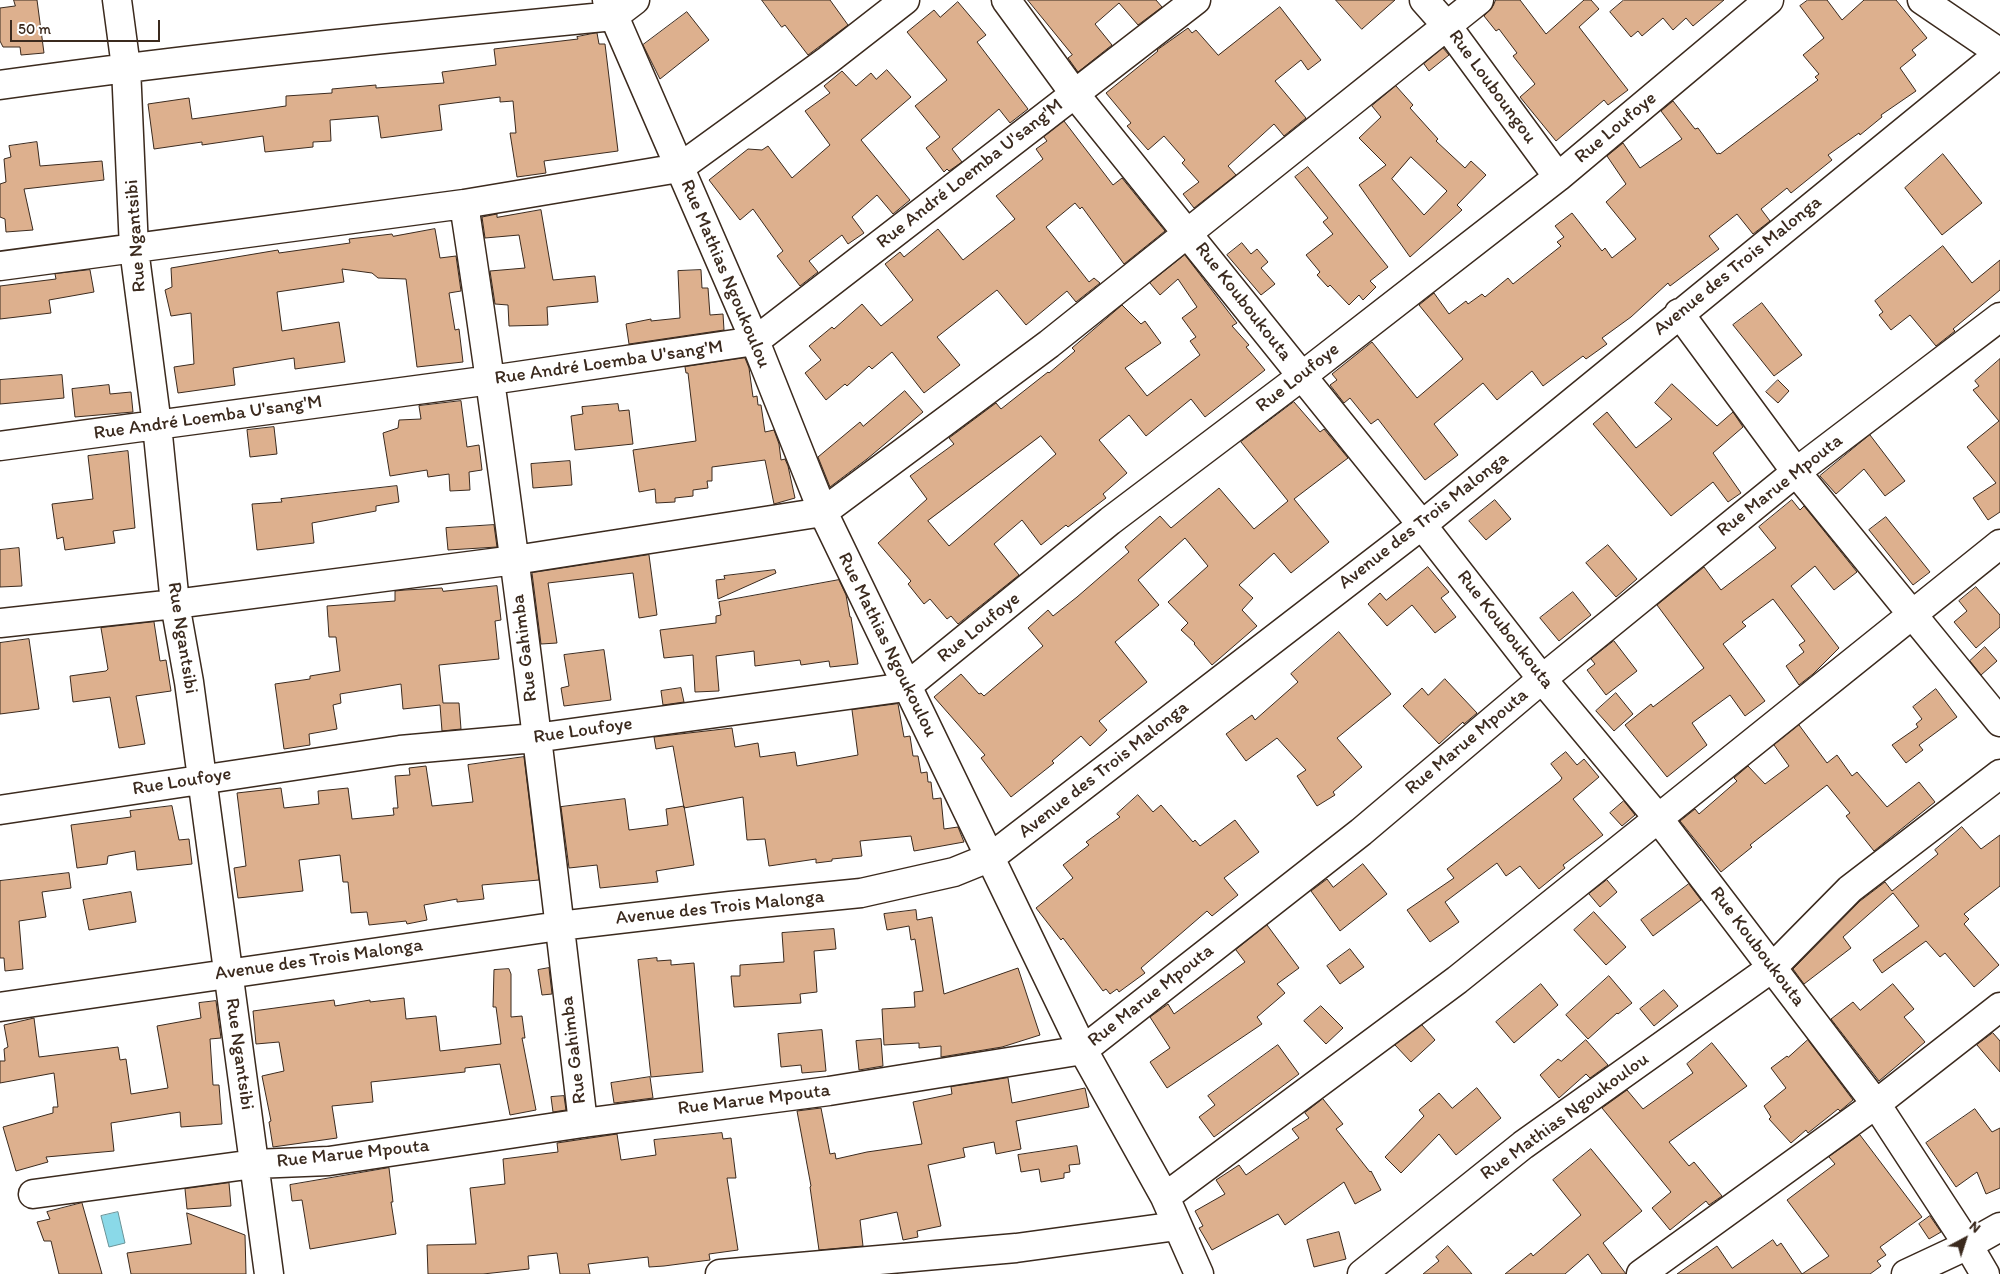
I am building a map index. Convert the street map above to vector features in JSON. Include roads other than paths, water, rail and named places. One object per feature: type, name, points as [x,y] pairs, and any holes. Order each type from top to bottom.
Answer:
[{"type":"street","name":"Rue Ngantsibi","points":[[117,0],[126,67],[134,249],[157,425],[175,604],[190,682],[269,1274]]},
{"type":"street","points":[[0,266],[464,204],[679,168],[828,60],[905,0]]},
{"type":"street","name":"Rue Kouboukouta","points":[[1006,0],[1074,93],[1422,525],[1542,679],[1658,818],[1773,967],[1876,1104],[1985,1274]]},
{"type":"street","name":"Rue André Loemba U'sang'M","points":[[0,446],[491,380],[755,341],[1196,0]]},
{"type":"street","name":"Rue Louboungou","points":[[1424,0],[1447,26],[1558,177]]},
{"type":"street","points":[[0,623],[175,604],[515,560],[823,512],[1049,344],[1479,0]]},
{"type":"street","name":"Rue Loufoye","points":[[0,810],[400,750],[536,738],[906,687],[1110,522],[1558,177],[1769,0]]},
{"type":"street","points":[[1922,0],[2000,53]]},
{"type":"street","points":[[0,85],[126,67],[618,5]]},
{"type":"street","name":"Rue Mathias Ngoukoulou","points":[[618,5],[679,168],[755,341],[823,512],[1083,1050],[1165,1197],[1200,1274]]},
{"type":"street","name":"Avenue des Trois Malonga","points":[[0,1007],[560,926],[861,893],[954,872],[991,857],[1422,525],[1679,313],[2000,53]]},
{"type":"street","name":"Rue Gahimba","points":[[464,204],[491,380],[515,560],[583,1123]]},
{"type":"street","points":[[1679,313],[1796,472],[2000,722]]},
{"type":"street","name":"Rue Marue Mpouta","points":[[33,1194],[254,1164],[329,1161],[583,1123],[829,1091],[1083,1050],[1361,832],[1542,679],[1796,472],[2000,317]]},
{"type":"street","points":[[1165,1197],[1457,980],[2000,544]]},
{"type":"street","name":"Rue Mathias Ngoukoulou","points":[[1362,1274],[1523,1145],[1773,967],[1850,889],[2000,774]]},
{"type":"street","points":[[1643,1273],[1876,1104],[2000,1007]]},
{"type":"street","points":[[720,1274],[845,1268],[1016,1248],[1177,1226]]},
{"type":"street","points":[[1906,1274],[2000,1228]]},
{"type":"water","points":[[118,1212],[125,1243],[109,1247],[101,1216]]}]
